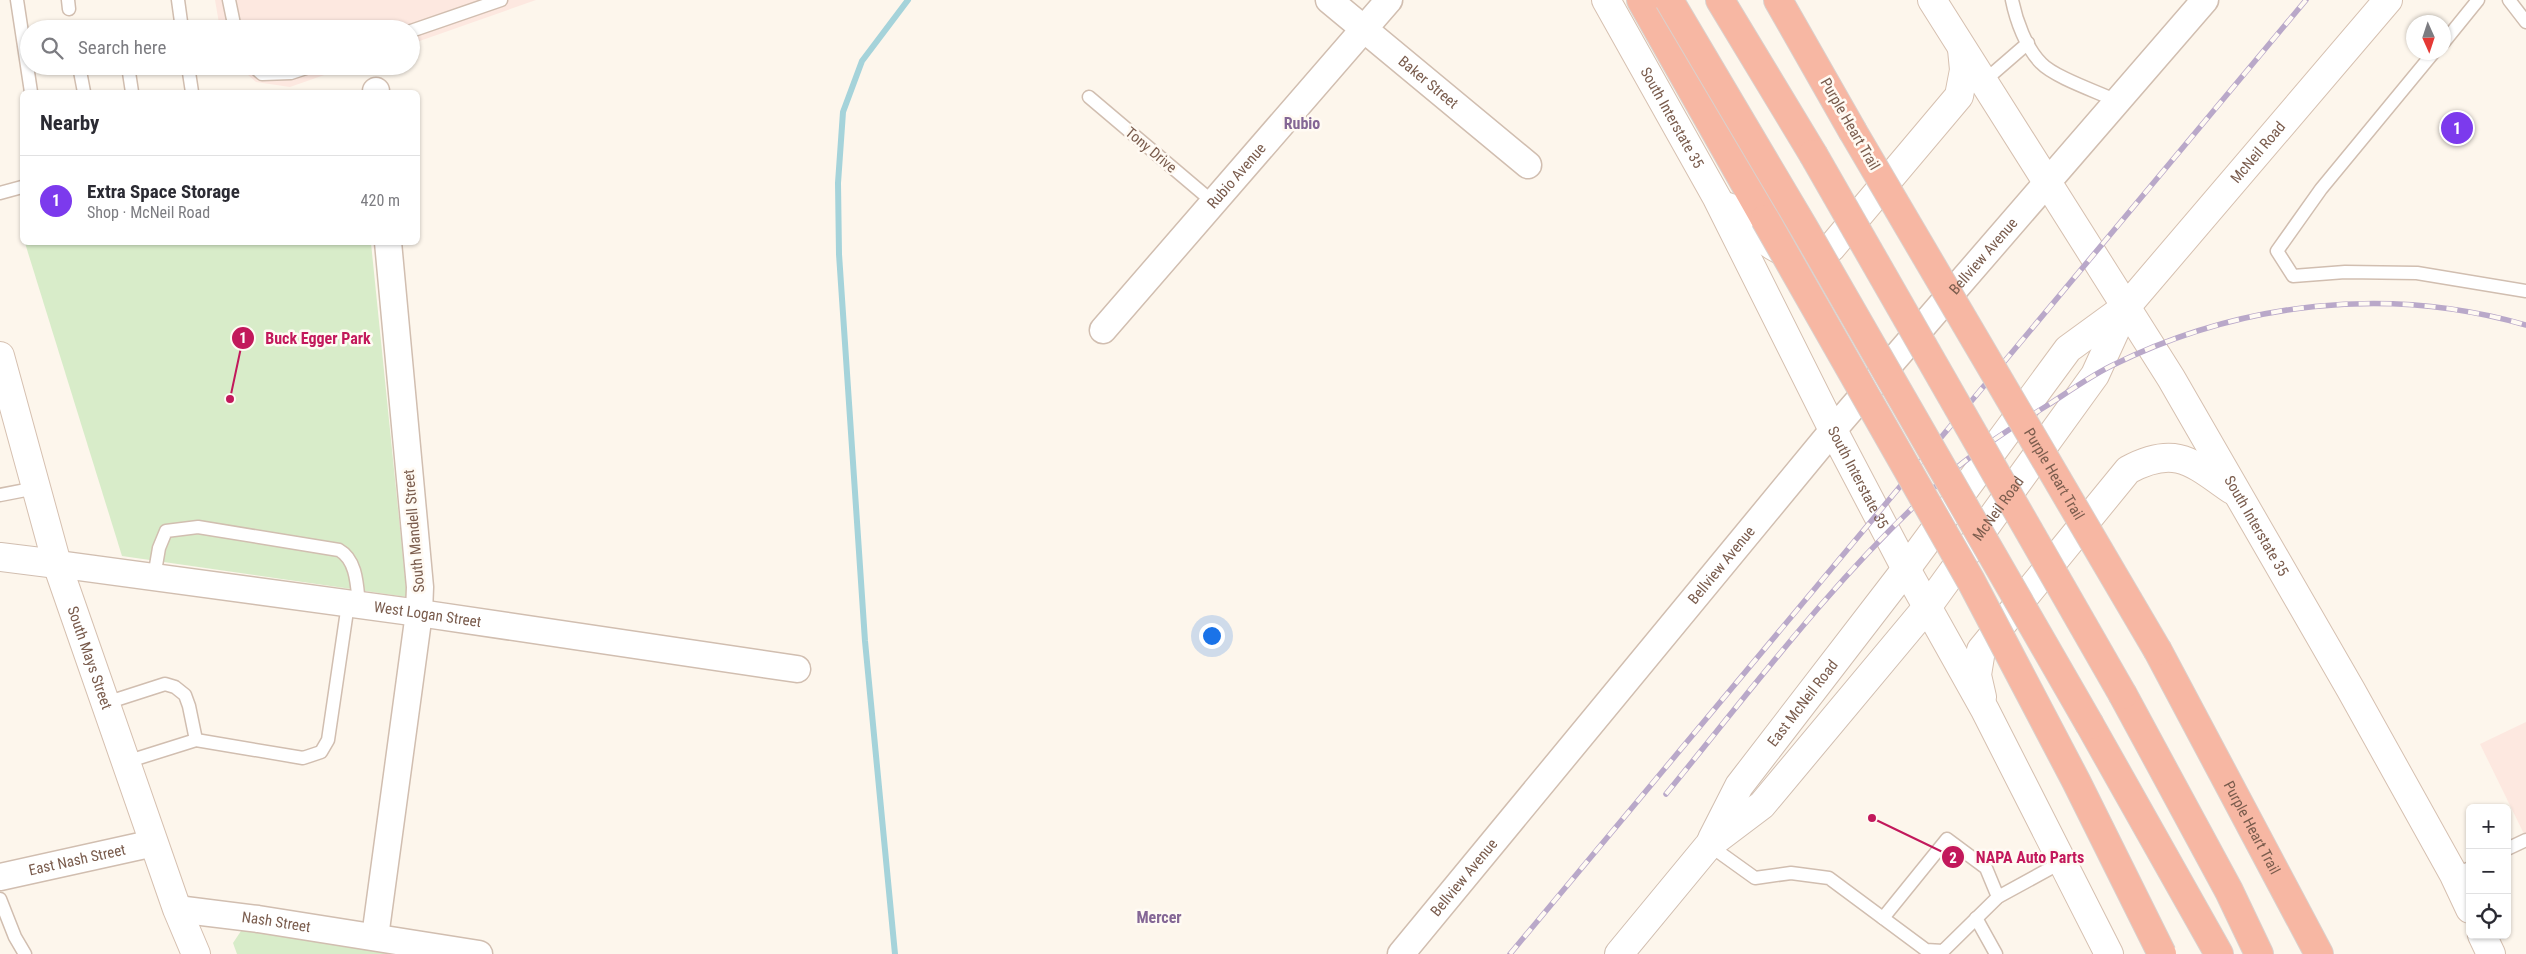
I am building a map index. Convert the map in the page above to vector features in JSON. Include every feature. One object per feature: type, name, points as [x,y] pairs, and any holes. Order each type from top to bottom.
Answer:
[{"type":"highway","points":[[1641,0],[1971,581],[2076,781],[2162,954]]},
{"type":"highway","points":[[1669,0],[1868,339],[2219,954]]},
{"type":"highway","points":[[1720,0],[1813,154],[2123,695],[2229,892],[2258,954]]},
{"type":"highway","name":"Purple Heart Trail","points":[[1778,0],[1852,130],[2158,651],[2319,954]]},
{"type":"main road","name":"South Interstate 35","points":[[1606,0],[1717,198],[1833,430],[1906,569],[1985,710],[2109,954]]},
{"type":"main road","name":"South Interstate 35","points":[[1932,0],[2127,306],[2462,872],[2467,894]]},
{"type":"main road","name":"McNeil Road","points":[[1906,569],[2068,349],[2127,306],[2388,0]]},
{"type":"main road","points":[[1717,198],[1768,243],[1792,255],[1812,255],[1831,248],[1959,96],[1964,70],[1962,48]]},
{"type":"main road","name":"McNeil Road","points":[[1928,606],[2095,375],[2127,306]]},
{"type":"main road","name":"South Mays Street","points":[[0,356],[8,416],[36,488],[57,564],[177,909],[196,954]]},
{"type":"main road","points":[[1985,710],[1977,676],[1981,650],[2128,470],[2159,456],[2192,462],[2240,495]]},
{"type":"main road","points":[[0,557],[57,564]]},
{"type":"main road","name":"East McNeil Road","points":[[1619,954],[1709,845],[1738,786],[1906,569]]},
{"type":"main road","name":"East McNeil Road","points":[[1709,845],[1762,805],[1928,606]]},
{"type":"main road","points":[[2484,939],[2492,954]]},
{"type":"street","name":"Baker Street","points":[[1329,0],[1528,164]]},
{"type":"street","name":"Rubio Avenue","points":[[1103,330],[1389,0]]},
{"type":"street","name":"Bellview Avenue","points":[[1401,954],[1833,430],[2205,0]]},
{"type":"street","name":"South Mandell Street","points":[[375,937],[420,613],[420,587],[388,245]]},
{"type":"street","name":"West Logan Street","points":[[57,564],[420,613],[797,669]]},
{"type":"street","name":"East Nash Street","points":[[0,877],[154,843]]},
{"type":"street","name":"Nash Street","points":[[177,909],[479,954]]},
{"type":"lane","points":[[17,0],[20,20]]},
{"type":"lane","points":[[178,0],[181,20]]},
{"type":"lane","points":[[229,0],[233,20]]},
{"type":"lane","points":[[420,29],[501,0]]},
{"type":"lane","points":[[2012,0],[2028,43],[2041,64],[2062,76],[2117,100]]},
{"type":"lane","points":[[2451,33],[2478,0]]},
{"type":"lane","points":[[2509,0],[2526,22]]},
{"type":"lane","points":[[1983,82],[2028,43]]},
{"type":"lane","points":[[2427,60],[2321,189],[2277,251],[2293,276],[2344,272],[2417,273],[2526,292]]},
{"type":"lane","points":[[28,75],[31,90]]},
{"type":"lane","points":[[81,75],[84,90]]},
{"type":"lane","points":[[129,75],[132,90]]},
{"type":"lane","points":[[189,75],[192,90]]},
{"type":"lane","name":"Tony Drive","points":[[1089,97],[1213,202]]},
{"type":"lane","points":[[0,193],[20,188]]},
{"type":"lane","points":[[0,495],[36,488]]},
{"type":"lane","points":[[126,762],[196,740],[303,758],[321,752],[328,740],[353,604],[352,565],[344,553],[339,550],[198,527],[166,531],[159,548],[154,577]]},
{"type":"lane","points":[[106,704],[165,684],[175,687],[185,695],[190,706],[196,740]]},
{"type":"lane","points":[[1884,918],[1947,839],[1986,868],[1998,896]]},
{"type":"lane","points":[[2511,847],[2526,840]]},
{"type":"lane","points":[[1709,845],[1755,878],[1791,873],[1829,878],[1926,950],[1943,951],[1998,896],[2062,862]]},
{"type":"lane","points":[[0,899],[15,937],[25,954]]},
{"type":"lane","points":[[1976,918],[1996,954]]},
{"type":"shaded area","points":[[215,0],[536,0],[420,41],[420,20],[218,20]]},
{"type":"shaded area","points":[[248,75],[324,75],[290,87],[256,82]]},
{"type":"shaded area","points":[[2526,722],[2526,838],[2511,804],[2480,744]]},
{"type":"green space","points":[[26,245],[371,245],[407,597],[122,556]]},
{"type":"green space","points":[[241,931],[260,931],[419,954],[237,954],[233,943]]},
{"type":"waterway","points":[[895,954],[865,641],[839,254],[838,183],[843,112],[862,61],[908,0]]},
{"type":"railway","points":[[1510,954],[2306,0]]},
{"type":"railway","points":[[1666,794],[1795,635],[1864,557],[1900,520],[1976,452],[2103,370],[2160,344],[2211,327],[2262,314],[2315,306],[2368,304],[2421,306],[2474,313],[2526,325]]},
{"type":"place","name":"Extra Space Storage","points":[[2457,128]]},
{"type":"place","name":"Buck Egger Park","points":[[230,399]]},
{"type":"place","name":"NAPA Auto Parts","points":[[1872,818]]},
{"type":"district","name":"Rubio","points":[[1302,123]]},
{"type":"district","name":"Mercer","points":[[1159,917]]}]
